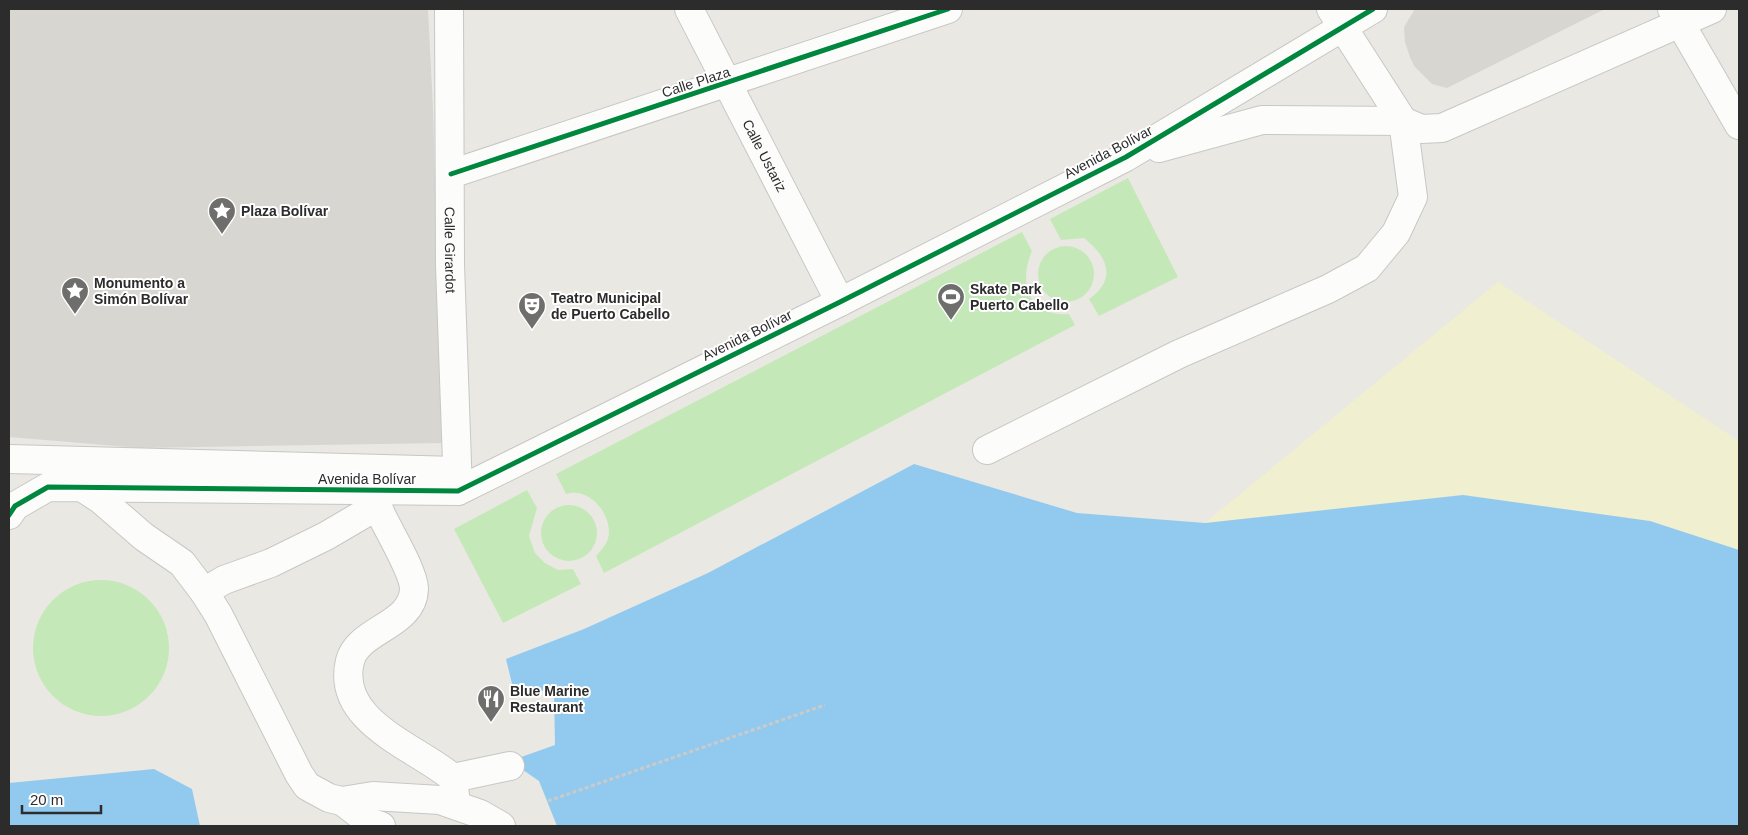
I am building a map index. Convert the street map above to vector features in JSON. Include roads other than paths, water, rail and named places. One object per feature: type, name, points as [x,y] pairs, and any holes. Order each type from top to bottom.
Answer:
[{"type":"street","name":"Calle Girardot","points":[[449,9],[450,265],[458,481]]},
{"type":"street","name":"Calle Ustariz","points":[[689,9],[729,83],[840,302]]},
{"type":"street","name":"Calle Plaza","points":[[451,174],[948,9]]},
{"type":"street","name":"Avenida Bolívar","points":[[9,516],[15,506],[48,486],[377,500],[458,481],[840,302],[1126,157],[1336,18],[1373,9]]},
{"type":"street","points":[[1126,157],[1262,120],[1403,121],[1421,129],[1442,128],[1676,16],[1712,9]]},
{"type":"street","points":[[1676,16],[1739,125]]},
{"type":"street","points":[[987,450],[1179,354],[1280,312],[1367,268],[1396,233],[1412,197],[1403,121],[1336,18]]},
{"type":"street","name":"Avenida Bolívar","points":[[9,459],[458,481]]},
{"type":"street","points":[[80,486],[100,499],[144,537],[182,563],[204,592],[218,614],[299,774],[307,786],[318,793],[342,801],[362,817],[381,826]]},
{"type":"street","points":[[204,592],[224,580],[270,563],[318,540],[362,515],[377,500],[409,570],[414,588],[409,603],[398,617],[361,643],[351,658],[347,678],[356,702],[372,722],[395,741],[421,754],[454,791],[480,814],[500,826]]},
{"type":"street","points":[[342,801],[373,796],[440,800],[454,791],[510,766]]},
{"type":"water","points":[[914,464],[1077,513],[1205,523],[1463,495],[1650,521],[1739,550],[1739,826],[557,826],[539,781],[510,761],[555,745],[554,692],[513,688],[506,659],[584,629],[708,573]]},
{"type":"water","points":[[154,769],[192,789],[200,826],[9,826],[9,783]]},
{"type":"place","name":"Plaza Bolívar","points":[[222,235]]},
{"type":"place","name":"Monumento a Simón Bolívar","points":[[75,315]]},
{"type":"place","name":"Skate Park Puerto Cabello","points":[[951,321]]},
{"type":"place","name":"Teatro Municipal de Puerto Cabello","points":[[532,330]]},
{"type":"place","name":"Blue Marine Restaurant","points":[[491,723]]}]
